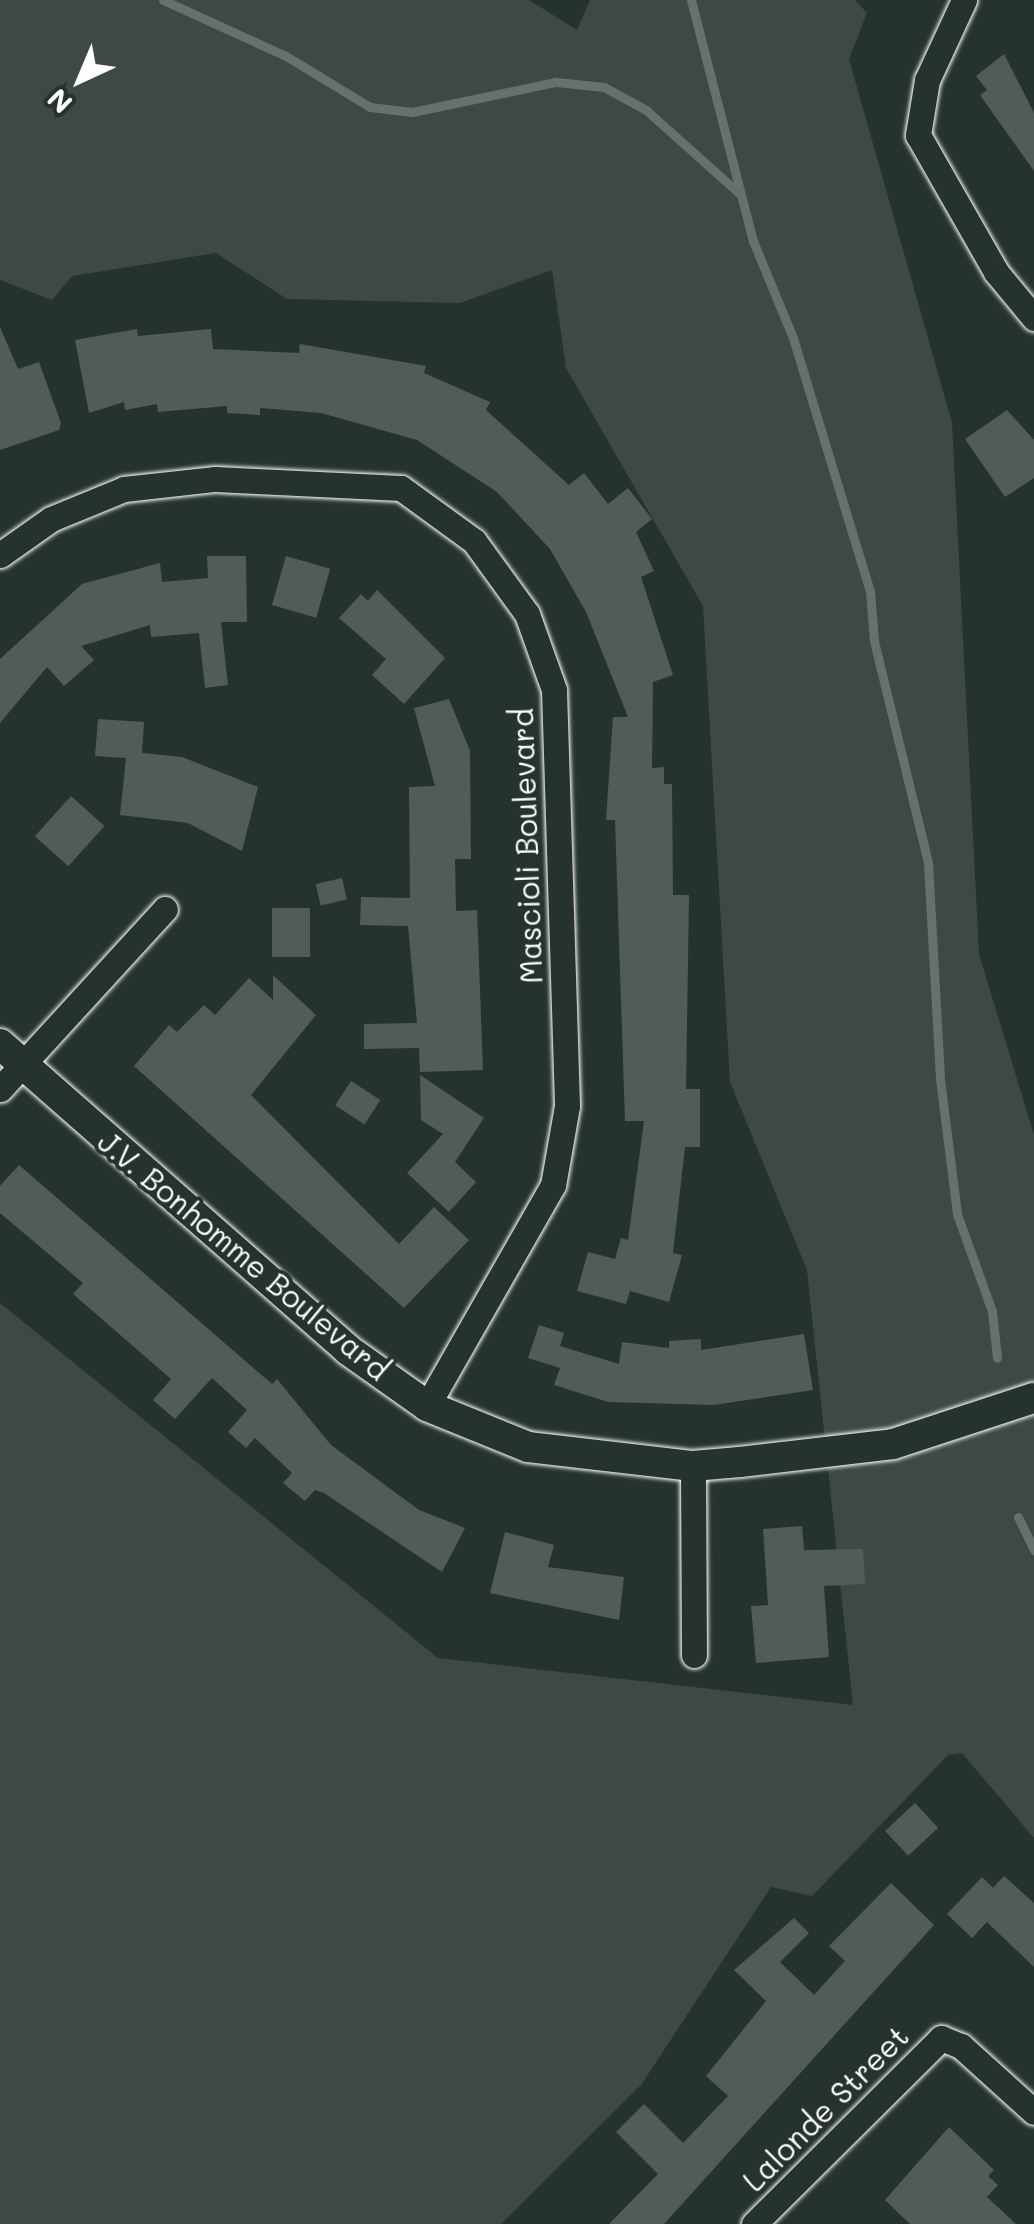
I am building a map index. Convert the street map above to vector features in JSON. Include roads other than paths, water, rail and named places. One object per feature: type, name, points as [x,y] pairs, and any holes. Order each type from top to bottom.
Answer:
[{"type":"street","points":[[964,0],[927,80],[918,135],[996,272],[1034,318]]},
{"type":"street","name":"Mascioli Boulevard","points":[[0,555],[51,520],[124,489],[214,479],[400,488],[474,541],[527,614],[554,690],[567,1106],[554,1185],[427,1406]]},
{"type":"street","points":[[0,1089],[11,1054],[165,909]]},
{"type":"street","name":"J.V. Bonhomme Boulevard","points":[[11,1054],[267,1283],[427,1406],[528,1447],[693,1466],[894,1444],[1034,1398]]},
{"type":"street","points":[[693,1466],[694,1655]]},
{"type":"street","name":"Lalonde Street","points":[[754,2224],[940,2038],[961,2046],[1034,2112]]},
{"type":"waterway","points":[[163,0],[286,56],[370,107],[412,112],[556,82],[604,87],[646,110],[740,194]]},
{"type":"waterway","points":[[691,0],[753,241],[793,338],[870,591],[874,641],[928,863],[940,1079],[957,1214],[992,1311],[997,1358]]},
{"type":"waterway","points":[[1018,1517],[1034,1550]]}]
